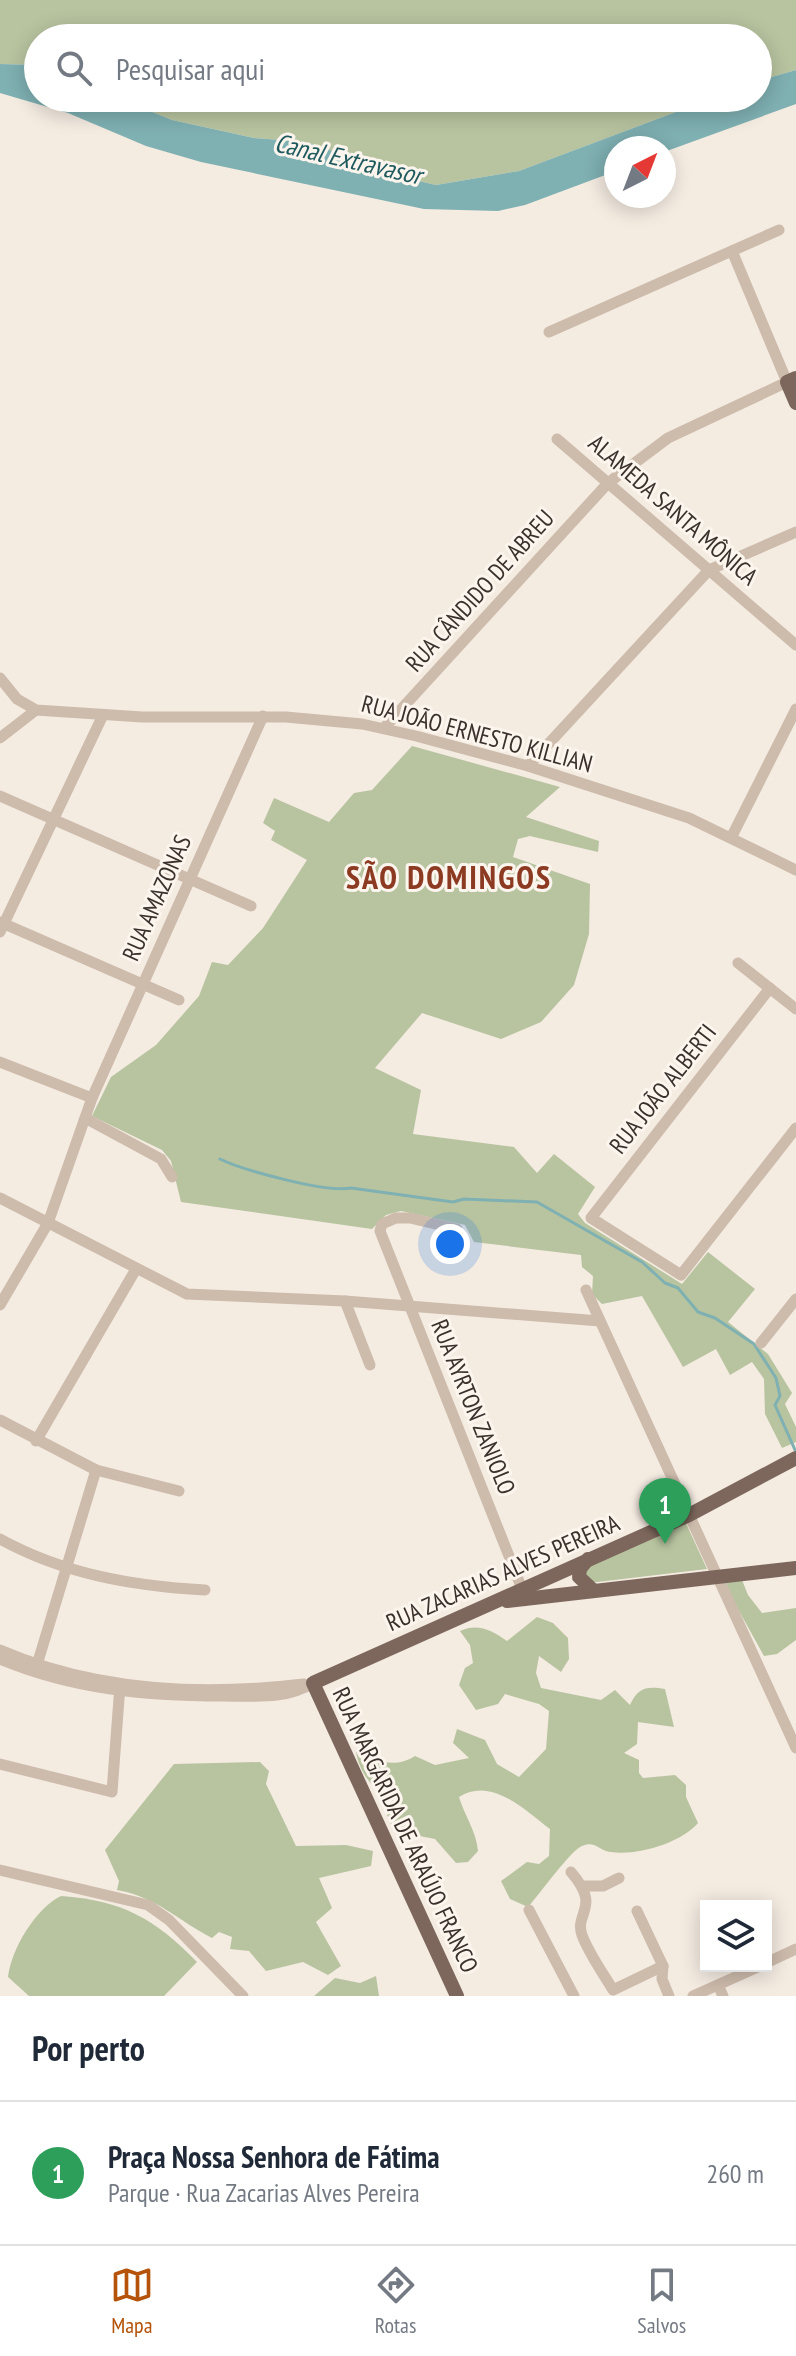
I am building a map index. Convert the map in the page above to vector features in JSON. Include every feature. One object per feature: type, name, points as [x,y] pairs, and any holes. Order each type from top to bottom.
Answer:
[{"type":"main road","points":[[792,380],[796,403]]},
{"type":"main road","name":"RUA ZACARIAS ALVES PEREIRA","points":[[524,1593],[564,1570],[689,1515],[796,1458]]},
{"type":"main road","points":[[588,1559],[580,1569],[579,1577],[594,1591]]},
{"type":"main road","name":"RUA ZACARIAS ALVES PEREIRA","points":[[313,1683],[490,1602],[524,1593],[594,1591],[796,1568]]},
{"type":"main road","points":[[564,1570],[574,1579],[570,1593]]},
{"type":"main road","name":"RUA MARGARIDA DE ARAÚJO FRANCO","points":[[313,1683],[457,1996]]},
{"type":"street","points":[[549,332],[779,230]]},
{"type":"street","points":[[732,251],[792,380]]},
{"type":"street","name":"RUA CÂNDIDO DE ABREU","points":[[384,728],[608,483],[668,438],[792,380]]},
{"type":"street","name":"ALAMEDA SANTA MÔNICA","points":[[557,439],[796,645]]},
{"type":"street","points":[[528,766],[709,570],[796,532]]},
{"type":"street","points":[[0,678],[17,699],[36,710],[0,738]]},
{"type":"street","points":[[732,836],[796,709]]},
{"type":"street","name":"RUA JOÃO ERNESTO KILLIAN","points":[[36,710],[103,715],[263,716],[384,728],[528,766],[689,818],[732,836],[796,870]]},
{"type":"street","points":[[103,715],[1,926],[179,1000]]},
{"type":"street","name":"RUA AMAZONAS","points":[[0,1305],[48,1223],[92,1098],[263,716]]},
{"type":"street","points":[[0,796],[251,906]]},
{"type":"street","points":[[738,963],[796,1009]]},
{"type":"street","name":"RUA JOÃO ALBERTI","points":[[770,988],[591,1218],[681,1275],[796,1128]]},
{"type":"street","points":[[0,1062],[92,1098]]},
{"type":"street","points":[[85,1118],[161,1159],[172,1177]]},
{"type":"street","points":[[0,1198],[181,1292],[600,1321]]},
{"type":"street","name":"RUA AYRTON ZANIOLO","points":[[457,1229],[396,1218],[382,1224],[380,1231],[524,1593]]},
{"type":"street","points":[[36,1441],[136,1269]]},
{"type":"street","points":[[586,1290],[796,1748]]},
{"type":"street","points":[[761,1343],[796,1299]]},
{"type":"street","points":[[345,1301],[370,1365]]},
{"type":"street","points":[[0,1420],[96,1470],[179,1491]]},
{"type":"street","points":[[36,1668],[96,1470]]},
{"type":"street","points":[[0,1539],[66,1568],[126,1583],[205,1590]]},
{"type":"street","name":"RUA ZACARIAS ALVES PEREIRA","points":[[0,1650],[36,1668]]},
{"type":"street","name":"RUA ZACARIAS ALVES PEREIRA","points":[[0,1659],[120,1688],[230,1688],[313,1683]]},
{"type":"street","points":[[0,1764],[112,1792],[120,1688]]},
{"type":"street","points":[[0,1870],[148,1905],[169,1920],[243,1996]]},
{"type":"street","points":[[571,1872],[583,1886],[587,1908],[582,1934],[613,1990],[663,1966]]},
{"type":"street","points":[[583,1886],[603,1886],[619,1878]]},
{"type":"street","points":[[529,1910],[574,1996]]},
{"type":"street","points":[[637,1911],[663,1966],[662,1979],[669,1996]]},
{"type":"street","points":[[772,1960],[796,1949]]},
{"type":"street","points":[[693,1996],[720,1990],[750,1972]]},
{"type":"green space","points":[[0,0],[796,0],[796,70],[772,77],[772,24],[24,24],[24,65],[0,64]]},
{"type":"green space","points":[[152,112],[676,112],[612,136],[604,136],[604,139],[519,171],[436,185],[375,171],[342,154],[306,142],[254,138],[172,120]]},
{"type":"green space","points":[[412,746],[560,787],[526,817],[599,841],[598,852],[530,836],[518,839],[513,857],[590,884],[589,934],[574,985],[541,1022],[501,1039],[422,1013],[375,1068],[421,1090],[413,1134],[514,1147],[537,1173],[554,1154],[595,1187],[578,1214],[585,1223],[682,1284],[708,1252],[755,1289],[728,1322],[768,1354],[792,1393],[785,1404],[796,1427],[796,1442],[782,1448],[765,1414],[764,1379],[752,1362],[730,1375],[716,1349],[683,1367],[642,1296],[602,1304],[592,1294],[593,1276],[582,1267],[581,1255],[474,1242],[465,1225],[401,1211],[386,1215],[372,1229],[181,1202],[171,1161],[162,1150],[92,1116],[111,1077],[156,1045],[199,996],[212,962],[228,965],[263,928],[307,860],[271,840],[275,831],[263,823],[274,798],[329,822],[354,793],[372,790]]},
{"type":"green space","points":[[685,1521],[707,1569],[589,1583],[583,1577],[585,1568]]},
{"type":"green space","points":[[740,1575],[748,1595],[762,1613],[796,1608],[796,1640],[777,1654],[764,1656],[723,1582]]},
{"type":"green space","points":[[537,1617],[553,1623],[568,1638],[569,1659],[561,1672],[539,1656],[536,1673],[541,1688],[601,1700],[615,1690],[630,1705],[636,1694],[644,1689],[665,1689],[674,1727],[638,1722],[637,1744],[624,1753],[639,1760],[639,1773],[643,1778],[675,1775],[686,1785],[686,1797],[698,1823],[681,1837],[645,1850],[622,1853],[590,1844],[582,1846],[528,1907],[510,1899],[501,1881],[527,1862],[539,1864],[549,1856],[550,1829],[507,1798],[483,1790],[471,1792],[459,1797],[478,1851],[468,1862],[456,1863],[435,1839],[394,1831],[387,1815],[397,1805],[370,1783],[356,1752],[393,1763],[415,1756],[435,1765],[469,1758],[453,1743],[457,1729],[485,1740],[497,1764],[519,1777],[546,1749],[549,1711],[539,1704],[505,1694],[498,1704],[476,1710],[459,1685],[465,1668],[473,1663],[470,1645],[460,1631],[484,1629],[507,1641]]},
{"type":"green space","points":[[260,1762],[269,1771],[266,1784],[296,1846],[346,1845],[373,1851],[371,1866],[319,1878],[332,1908],[316,1922],[341,1966],[328,1975],[303,1962],[266,1971],[249,1951],[230,1949],[232,1937],[219,1932],[212,1938],[144,1898],[117,1890],[119,1881],[105,1850],[174,1764]]},
{"type":"green space","points":[[61,1896],[102,1902],[136,1914],[167,1934],[197,1962],[164,1996],[29,1996],[8,1977],[10,1966],[26,1930],[43,1910]]},
{"type":"green space","points":[[376,1976],[379,1996],[314,1996],[335,1978],[360,1983]]},
{"type":"water","points":[[0,64],[24,65],[24,100],[0,93]]},
{"type":"water","points":[[796,70],[796,104],[676,148],[676,136],[612,136],[676,112],[772,112],[772,77]]},
{"type":"water","name":"Canal Extravasor","points":[[65,112],[152,112],[172,120],[254,138],[306,142],[342,154],[375,171],[436,185],[519,171],[604,139],[604,175],[525,205],[498,211],[424,209],[201,162],[146,146]]},
{"type":"waterway","points":[[220,1159],[266,1175],[324,1187],[453,1202],[464,1199],[537,1202],[642,1262],[665,1283],[678,1288],[698,1312],[715,1318],[754,1344],[776,1378],[780,1396],[775,1405],[795,1450]]},
{"type":"place","name":"Praça Nossa Senhora de Fátima","points":[[665,1544]]},
{"type":"district","name":"SÃO DOMINGOS","points":[[449,878]]}]
